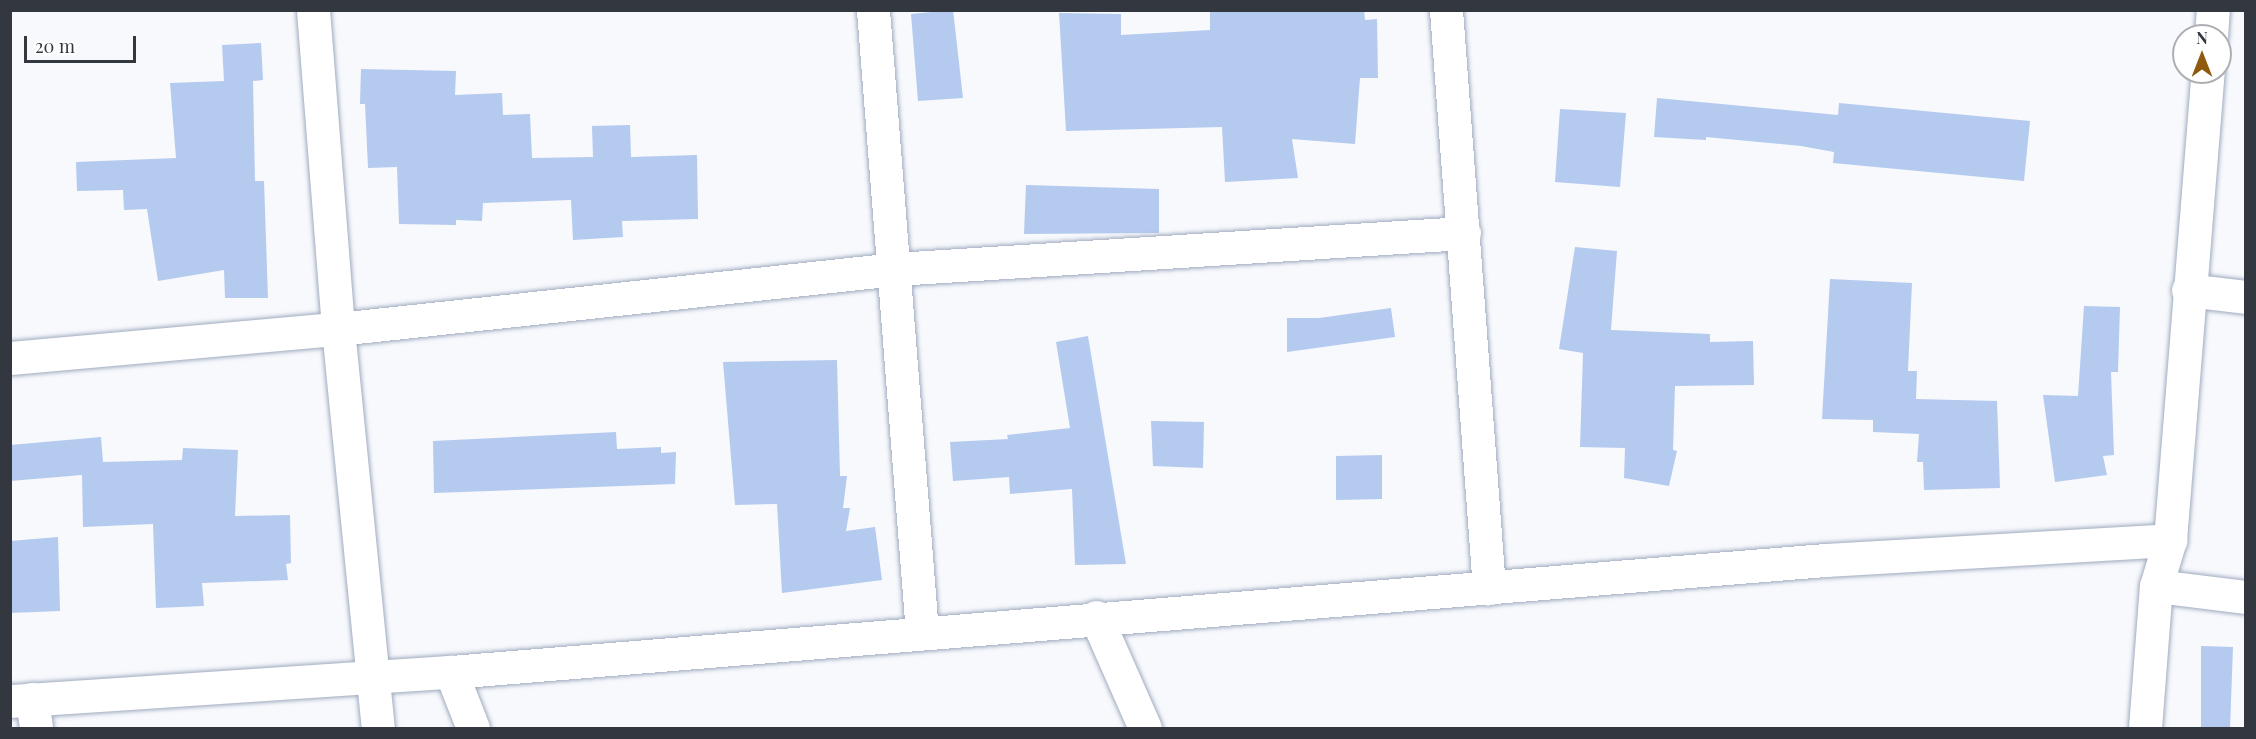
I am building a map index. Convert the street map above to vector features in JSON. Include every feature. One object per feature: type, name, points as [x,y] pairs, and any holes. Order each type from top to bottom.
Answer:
[{"type":"street","points":[[313,10],[338,329],[370,675],[378,729]]},
{"type":"street","points":[[873,10],[896,269],[922,632]]},
{"type":"street","points":[[1446,10],[1489,588]]},
{"type":"street","points":[[2145,729],[2156,586],[2170,540],[2188,290],[2207,84]]},
{"type":"street","points":[[10,358],[338,329],[896,269],[1464,233]]},
{"type":"street","points":[[2188,290],[2246,297]]},
{"type":"street","points":[[26,710],[370,675],[451,672],[1096,617],[1825,560],[2170,540]]},
{"type":"street","points":[[2156,586],[2246,597]]},
{"type":"street","points":[[1096,617],[1145,729]]},
{"type":"street","points":[[451,672],[473,729]]},
{"type":"building","points":[[953,10],[963,98],[918,101],[911,14]]},
{"type":"building","points":[[1210,10],[1364,10],[1365,20],[1377,19],[1378,78],[1360,78],[1355,144],[1292,139],[1298,178],[1225,182],[1222,127],[1066,131],[1059,13],[1121,14],[1121,35],[1210,30]]},
{"type":"building","points":[[261,43],[263,80],[253,81],[255,181],[264,181],[268,298],[225,298],[224,270],[158,281],[147,209],[124,210],[123,190],[77,191],[76,162],[176,158],[170,83],[224,81],[222,45]]},
{"type":"building","points":[[361,69],[456,71],[455,95],[502,93],[503,115],[530,114],[532,158],[593,157],[592,126],[630,125],[631,157],[697,155],[698,219],[622,221],[623,237],[573,240],[571,200],[483,203],[482,221],[456,220],[456,225],[399,224],[397,167],[368,168],[365,104],[360,104]]},
{"type":"building","points":[[1657,98],[1838,115],[1839,103],[2030,121],[2024,181],[1833,163],[1834,152],[1801,146],[1706,137],[1706,140],[1654,137]]},
{"type":"building","points":[[1560,109],[1626,113],[1620,187],[1555,182]]},
{"type":"building","points":[[1026,185],[1159,189],[1159,233],[1024,234]]},
{"type":"building","points":[[1575,247],[1617,251],[1611,330],[1710,334],[1710,342],[1753,341],[1754,385],[1675,386],[1673,450],[1677,451],[1669,486],[1624,478],[1625,448],[1580,447],[1583,353],[1559,349]]},
{"type":"building","points":[[1830,279],[1912,283],[1908,371],[1917,371],[1916,399],[1997,401],[2000,488],[1924,490],[1923,462],[1917,462],[1919,434],[1873,432],[1873,420],[1822,419]]},
{"type":"building","points":[[2084,306],[2120,307],[2118,372],[2111,372],[2114,455],[2103,456],[2107,475],[2055,482],[2043,395],[2078,396]]},
{"type":"building","points":[[1391,308],[1395,337],[1287,352],[1287,318],[1319,318]]},
{"type":"building","points":[[1088,336],[1126,564],[1075,565],[1072,489],[1010,494],[1009,477],[953,481],[950,442],[1008,439],[1007,435],[1070,428],[1056,342]]},
{"type":"building","points":[[837,360],[840,476],[847,476],[843,508],[850,508],[846,531],[875,527],[882,580],[782,593],[777,504],[735,505],[723,362]]},
{"type":"building","points":[[1151,421],[1204,422],[1203,468],[1153,466]]},
{"type":"building","points":[[616,432],[617,449],[661,447],[661,453],[676,452],[675,484],[434,493],[433,441]]},
{"type":"building","points":[[101,437],[103,462],[182,460],[183,448],[238,450],[235,516],[290,515],[291,563],[286,564],[288,580],[202,583],[204,606],[156,608],[153,524],[83,527],[82,475],[10,481],[10,445]]},
{"type":"building","points":[[1382,455],[1382,499],[1336,500],[1336,456]]},
{"type":"building","points":[[58,537],[60,611],[10,613],[10,541]]},
{"type":"building","points":[[2201,646],[2233,647],[2230,729],[2201,729]]}]
